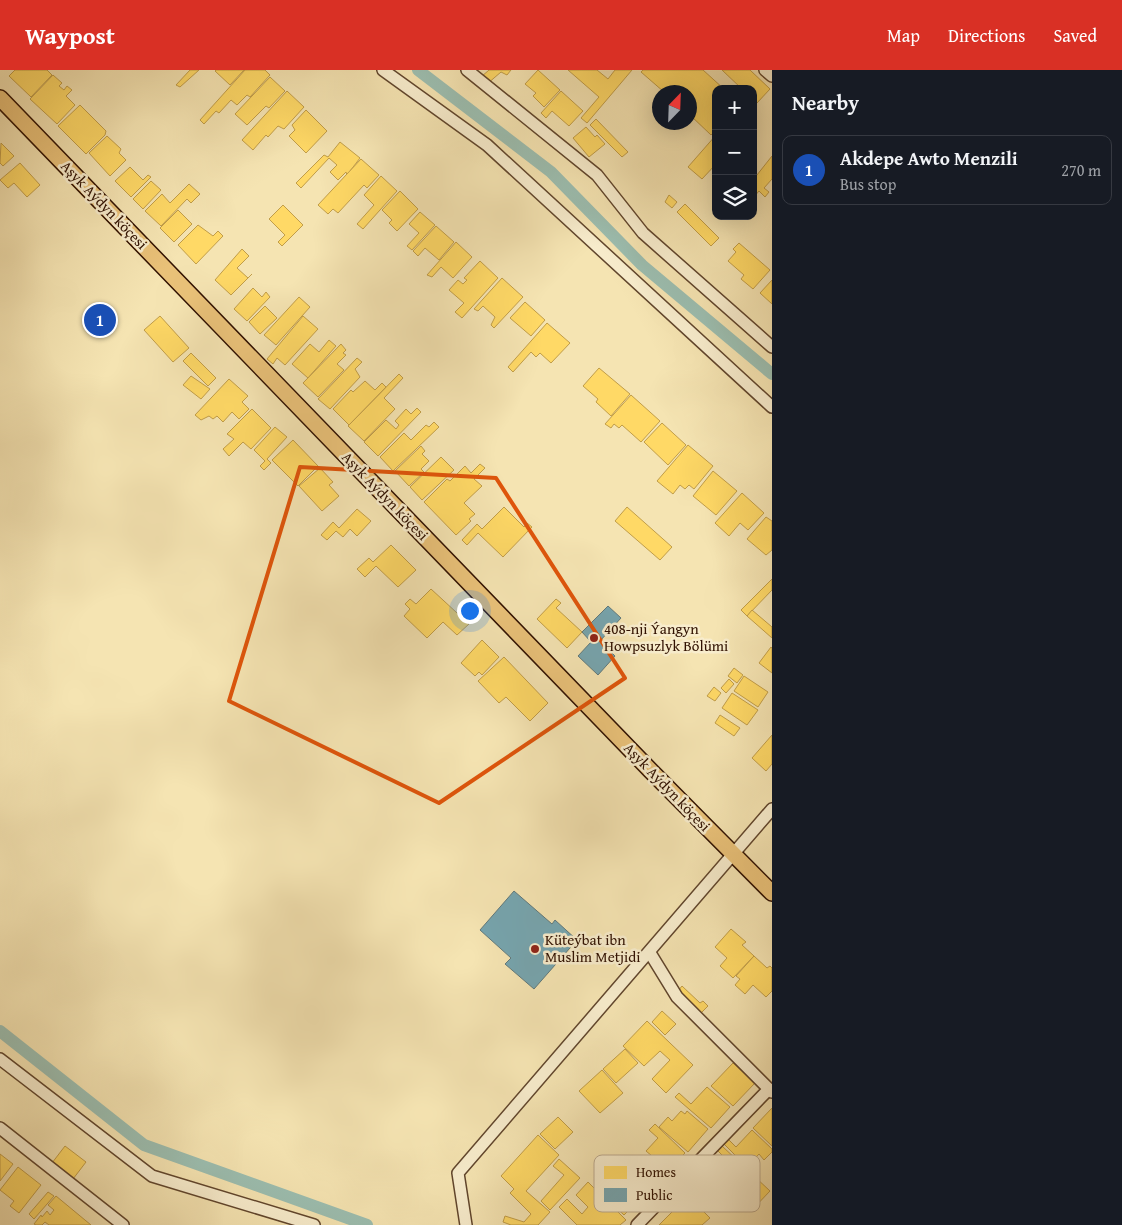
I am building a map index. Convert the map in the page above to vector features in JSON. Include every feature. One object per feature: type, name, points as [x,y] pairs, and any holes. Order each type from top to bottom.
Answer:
[{"type":"main road","name":"Aşyk Aýdyn köçesi","points":[[0,98],[650,770],[772,893]]},
{"type":"street","points":[[383,70],[488,145],[772,408]]},
{"type":"street","points":[[467,70],[597,175],[643,233],[772,347]]},
{"type":"street","points":[[765,70],[772,76]]},
{"type":"street","points":[[466,1225],[458,1173],[650,953],[772,809]]},
{"type":"street","points":[[650,953],[677,997],[771,1090],[706,1155]]},
{"type":"street","points":[[0,1059],[152,1176],[314,1225]]},
{"type":"street","points":[[0,1128],[122,1225]]},
{"type":"street","points":[[636,1225],[649,1212]]},
{"type":"highlighted area","points":[[300,467],[496,478],[625,678],[439,803],[229,701]]},
{"type":"building: Homes","points":[[15,70],[47,70],[52,75],[31,97],[9,76]]},
{"type":"building: Homes","points":[[190,70],[199,70],[180,87],[176,85]]},
{"type":"building: Homes","points":[[216,70],[244,70],[230,85]]},
{"type":"building: Homes","points":[[245,70],[265,70],[270,75],[250,97],[247,95],[237,105],[231,100],[219,113],[216,111],[204,124],[200,120]]},
{"type":"building: Homes","points":[[489,70],[511,70],[507,75],[501,72],[487,84],[481,77]]},
{"type":"building: Homes","points":[[538,70],[560,90],[544,107],[533,96],[536,93],[525,84]]},
{"type":"building: Homes","points":[[568,70],[597,70],[608,79],[615,70],[632,70],[587,123],[581,118],[599,97]]},
{"type":"building: Homes","points":[[643,70],[703,70],[720,85],[712,85],[712,134],[697,122],[697,85],[656,85],[641,72]]},
{"type":"building: Homes","points":[[722,70],[750,70],[770,89],[757,103],[757,85],[738,85]]},
{"type":"building: Homes","points":[[53,75],[62,83],[59,86],[64,90],[67,86],[72,90],[66,96],[75,105],[57,124],[30,99]]},
{"type":"building: Homes","points":[[270,77],[285,91],[269,108],[266,106],[247,125],[235,114]]},
{"type":"building: Homes","points":[[287,91],[304,107],[284,129],[278,126],[268,137],[266,135],[253,150],[242,140]]},
{"type":"building: Homes","points":[[561,91],[583,111],[569,126],[552,111],[546,118],[541,113]]},
{"type":"building: Homes","points":[[80,105],[106,131],[105,135],[86,154],[58,126]]},
{"type":"building: Homes","points":[[306,110],[327,131],[306,153],[289,136],[295,130],[292,125]]},
{"type":"building: Homes","points":[[596,119],[628,152],[622,157],[590,125]]},
{"type":"building: Homes","points":[[586,127],[605,144],[589,157],[573,138]]},
{"type":"building: Homes","points":[[107,136],[121,149],[119,153],[126,160],[110,176],[89,153]]},
{"type":"building: Homes","points":[[712,140],[712,168],[702,179],[688,167]]},
{"type":"building: Homes","points":[[340,142],[360,158],[347,175],[346,172],[338,180],[330,172],[337,165],[329,158],[301,188],[296,183],[324,155],[328,157]]},
{"type":"building: Homes","points":[[1,143],[14,156],[3,166],[0,163]]},
{"type":"building: Homes","points":[[772,156],[772,179],[764,188],[769,192],[765,197],[759,191],[757,193],[757,175]]},
{"type":"building: Homes","points":[[361,159],[379,175],[367,188],[364,185],[338,213],[333,209],[328,214],[318,205]]},
{"type":"building: Homes","points":[[20,163],[40,185],[27,197],[14,183],[8,188],[0,180]]},
{"type":"building: Homes","points":[[130,167],[143,180],[148,175],[151,177],[131,197],[115,181]]},
{"type":"building: Homes","points":[[381,176],[397,191],[363,229],[357,224],[374,205],[364,195]]},
{"type":"building: Homes","points":[[151,181],[161,190],[143,209],[133,199]]},
{"type":"building: Homes","points":[[189,184],[200,194],[191,203],[187,199],[161,226],[145,211],[162,194],[170,203]]},
{"type":"building: Homes","points":[[400,191],[418,209],[397,231],[389,223],[392,220],[382,210]]},
{"type":"building: Homes","points":[[669,195],[677,202],[672,208],[665,202]]},
{"type":"building: Homes","points":[[685,204],[719,238],[711,246],[677,212]]},
{"type":"building: Homes","points":[[283,205],[303,225],[282,246],[278,242],[285,235],[269,219]]},
{"type":"building: Homes","points":[[178,210],[192,224],[174,242],[160,228]]},
{"type":"building: Homes","points":[[420,212],[435,225],[412,250],[407,246],[419,233],[409,224]]},
{"type":"building: Homes","points":[[198,225],[213,236],[218,231],[223,236],[196,264],[178,245]]},
{"type":"building: Homes","points":[[436,226],[454,242],[439,260],[425,248],[418,256],[413,251]]},
{"type":"building: Homes","points":[[456,242],[472,257],[453,278],[441,267],[432,277],[427,275]]},
{"type":"building: Homes","points":[[739,243],[770,270],[753,289],[741,279],[744,275],[728,261],[736,252],[733,249]]},
{"type":"building: Homes","points":[[242,249],[249,256],[237,268],[248,278],[231,295],[215,280]]},
{"type":"building: Homes","points":[[480,261],[498,278],[462,318],[455,312],[464,303],[449,290],[458,280],[463,284],[467,280],[464,278]]},
{"type":"building: Homes","points":[[502,278],[523,297],[494,328],[491,325],[495,317],[483,306],[478,311],[474,309]]},
{"type":"building: Homes","points":[[772,280],[772,304],[760,293]]},
{"type":"building: Homes","points":[[253,288],[262,297],[266,292],[270,297],[247,321],[234,309]]},
{"type":"building: Homes","points":[[299,297],[310,307],[276,345],[264,335]]},
{"type":"building: Homes","points":[[525,302],[545,320],[531,336],[510,318]]},
{"type":"building: Homes","points":[[265,306],[277,318],[260,334],[249,322]]},
{"type":"building: Homes","points":[[160,316],[189,348],[173,362],[144,330]]},
{"type":"building: Homes","points":[[303,316],[318,329],[285,365],[277,358],[273,364],[267,359]]},
{"type":"building: Homes","points":[[547,323],[570,343],[551,363],[540,353],[536,357],[531,352],[513,372],[508,367]]},
{"type":"building: Homes","points":[[329,340],[336,346],[308,378],[292,364],[310,344],[319,352]]},
{"type":"building: Homes","points":[[341,344],[346,350],[343,353],[346,355],[337,364],[344,370],[318,397],[303,383]]},
{"type":"building: Homes","points":[[191,353],[216,378],[208,386],[183,361]]},
{"type":"building: Homes","points":[[357,358],[362,362],[355,369],[360,377],[330,409],[318,399]]},
{"type":"building: Homes","points":[[599,368],[630,394],[611,416],[596,402],[598,399],[583,386]]},
{"type":"building: Homes","points":[[399,374],[403,378],[384,398],[395,409],[364,441],[348,426]]},
{"type":"building: Homes","points":[[191,376],[210,389],[201,399],[183,385]]},
{"type":"building: Homes","points":[[229,379],[248,396],[242,402],[249,409],[239,419],[232,412],[223,422],[217,416],[213,419],[209,416],[201,420],[195,415]]},
{"type":"building: Homes","points":[[365,381],[375,390],[382,383],[386,387],[349,425],[333,409],[351,390],[353,392]]},
{"type":"building: Homes","points":[[631,395],[660,421],[641,442],[622,425],[619,428],[614,424],[611,428],[605,424]]},
{"type":"building: Homes","points":[[417,408],[421,412],[378,456],[364,442],[386,420],[396,429],[399,425],[395,421],[406,409],[411,414]]},
{"type":"building: Homes","points":[[252,409],[271,428],[251,449],[243,442],[229,456],[223,449],[234,439],[227,434]]},
{"type":"building: Homes","points":[[434,422],[439,427],[393,471],[380,457],[404,433],[411,440],[426,425],[429,427]]},
{"type":"building: Homes","points":[[662,423],[686,445],[668,465],[644,442]]},
{"type":"building: Homes","points":[[275,427],[287,437],[267,459],[271,463],[264,470],[260,466],[265,461],[254,450]]},
{"type":"building: Homes","points":[[293,440],[318,466],[298,486],[272,460]]},
{"type":"building: Homes","points":[[688,445],[713,466],[694,489],[689,485],[685,489],[680,485],[673,494],[657,481]]},
{"type":"building: Homes","points":[[421,446],[425,451],[422,454],[429,461],[421,469],[424,472],[409,486],[395,471]]},
{"type":"building: Homes","points":[[441,457],[454,470],[422,500],[410,487]]},
{"type":"building: Homes","points":[[480,464],[485,468],[474,479],[482,486],[464,503],[475,514],[469,519],[471,521],[456,535],[424,502],[447,479],[450,481],[465,466],[471,473]]},
{"type":"building: Homes","points":[[320,468],[333,482],[329,485],[339,496],[322,511],[299,486]]},
{"type":"building: Homes","points":[[713,471],[737,491],[716,515],[693,496]]},
{"type":"building: Homes","points":[[742,493],[764,513],[748,530],[740,523],[729,536],[715,523]]},
{"type":"building: Homes","points":[[504,507],[524,527],[527,523],[532,527],[503,557],[478,533],[467,545],[462,540],[477,524],[482,529]]},
{"type":"building: Homes","points":[[627,507],[672,547],[660,560],[615,521]]},
{"type":"building: Homes","points":[[357,509],[371,521],[357,536],[350,529],[343,537],[336,531],[327,540],[321,535],[333,522],[339,528]]},
{"type":"building: Homes","points":[[766,517],[772,521],[772,550],[766,555],[747,539]]},
{"type":"building: Homes","points":[[391,545],[416,570],[398,587],[376,566],[365,577],[357,569],[369,558],[373,562]]},
{"type":"building: Homes","points":[[772,579],[772,590],[747,616],[741,610]]},
{"type":"building: Homes","points":[[431,589],[469,624],[457,635],[443,622],[427,638],[404,616],[410,609],[405,604],[410,599],[416,604]]},
{"type":"building: Homes","points":[[556,599],[561,603],[556,608],[582,632],[567,648],[537,619]]},
{"type":"building: Homes","points":[[752,610],[772,627],[772,638],[747,616]]},
{"type":"building: Homes","points":[[482,640],[499,657],[482,675],[479,672],[475,676],[461,663]]},
{"type":"building: Homes","points":[[772,648],[772,673],[759,663]]},
{"type":"building: Homes","points":[[504,657],[548,703],[530,721],[506,697],[499,703],[478,681]]},
{"type":"building: Homes","points":[[734,668],[743,675],[737,683],[728,676]]},
{"type":"building: Homes","points":[[744,676],[768,692],[758,707],[734,691]]},
{"type":"building: Homes","points":[[729,679],[734,684],[726,693],[721,688]]},
{"type":"building: Homes","points":[[714,687],[721,693],[715,701],[707,696]]},
{"type":"building: Homes","points":[[732,693],[758,710],[747,725],[722,708]]},
{"type":"building: Homes","points":[[720,715],[740,728],[734,736],[715,723]]},
{"type":"building: Homes","points":[[772,735],[772,764],[766,771],[752,758]]},
{"type":"building: Homes","points":[[731,929],[746,942],[742,945],[754,956],[733,978],[720,966],[727,958],[715,947]]},
{"type":"building: Homes","points":[[754,956],[767,968],[770,966],[772,968],[772,991],[766,997],[753,985],[745,994],[735,985],[740,979],[736,976]]},
{"type":"building: Homes","points":[[682,986],[700,1003],[703,1001],[708,1006],[701,1013],[678,991]]},
{"type":"building: Homes","points":[[662,1011],[676,1024],[665,1035],[652,1022]]},
{"type":"building: Homes","points":[[647,1021],[693,1065],[666,1093],[652,1079],[670,1060],[660,1051],[644,1066],[623,1046]]},
{"type":"building: Homes","points":[[625,1049],[638,1063],[616,1083],[603,1069]]},
{"type":"building: Homes","points":[[733,1063],[755,1083],[733,1106],[711,1086]]},
{"type":"building: Homes","points":[[602,1070],[623,1093],[600,1113],[579,1091]]},
{"type":"building: Homes","points":[[707,1087],[730,1107],[711,1128],[675,1097],[679,1093],[691,1104]]},
{"type":"building: Homes","points":[[772,1108],[772,1146],[753,1128]]},
{"type":"building: Homes","points":[[681,1111],[685,1114],[687,1111],[708,1129],[688,1152],[659,1127],[668,1117],[672,1121]]},
{"type":"building: Homes","points":[[558,1117],[573,1132],[555,1149],[540,1134]]},
{"type":"building: Homes","points":[[655,1124],[685,1153],[683,1155],[651,1155],[646,1151],[658,1138],[649,1130]]},
{"type":"building: Homes","points":[[752,1130],[772,1149],[772,1152],[764,1160],[759,1154],[735,1155],[724,1144],[728,1139],[736,1147]]},
{"type":"building: Homes","points":[[538,1135],[559,1155],[526,1191],[550,1212],[538,1225],[511,1225],[503,1222],[505,1216],[524,1222],[531,1214],[510,1193],[514,1189],[501,1176]]},
{"type":"building: Homes","points":[[65,1146],[86,1162],[73,1179],[52,1163]]},
{"type":"building: Homes","points":[[722,1146],[732,1155],[722,1155],[718,1151]]},
{"type":"building: Homes","points":[[0,1154],[13,1164],[0,1181]]},
{"type":"building: Homes","points":[[559,1159],[580,1178],[550,1210],[541,1201],[564,1175],[553,1166]]},
{"type":"building: Homes","points":[[18,1167],[41,1185],[19,1213],[10,1206],[14,1201],[0,1190]]},
{"type":"building: Homes","points":[[588,1182],[594,1188],[594,1212],[618,1212],[626,1220],[620,1225],[577,1225],[559,1207],[567,1199],[582,1214],[588,1207],[576,1195]]},
{"type":"building: Homes","points":[[760,1182],[770,1191],[760,1202]]},
{"type":"building: Homes","points":[[48,1192],[54,1196],[34,1219],[29,1214]]},
{"type":"building: Homes","points":[[56,1196],[91,1225],[49,1225],[45,1222],[42,1225],[34,1224],[41,1215],[42,1217],[47,1211],[50,1215],[54,1210],[48,1205]]},
{"type":"building: Homes","points":[[672,1212],[704,1212],[710,1218],[702,1225],[659,1225]]},
{"type":"building: Public","name":"408-nji Ýangyn Howpsuzlyk Bölümi","points":[[608,606],[621,618],[600,641],[615,656],[598,675],[578,656],[591,642],[582,632]]},
{"type":"building: Public","name":"Küteýbat ibn Muslim Metjidi","points":[[514,891],[552,924],[555,920],[577,940],[534,989],[505,964],[511,958],[480,930]]},
{"type":"waterway","points":[[418,70],[551,172],[642,265],[772,374]]},
{"type":"waterway","points":[[0,1031],[144,1145],[367,1225]]},
{"type":"place","name":"Akdepe Awto Menzili","points":[[100,320]]},
{"type":"place","name":"408-nji Ýangyn Howpsuzlyk Bölümi","points":[[594,638]]},
{"type":"place","name":"Küteýbat ibn Muslim Metjidi","points":[[535,949]]}]
